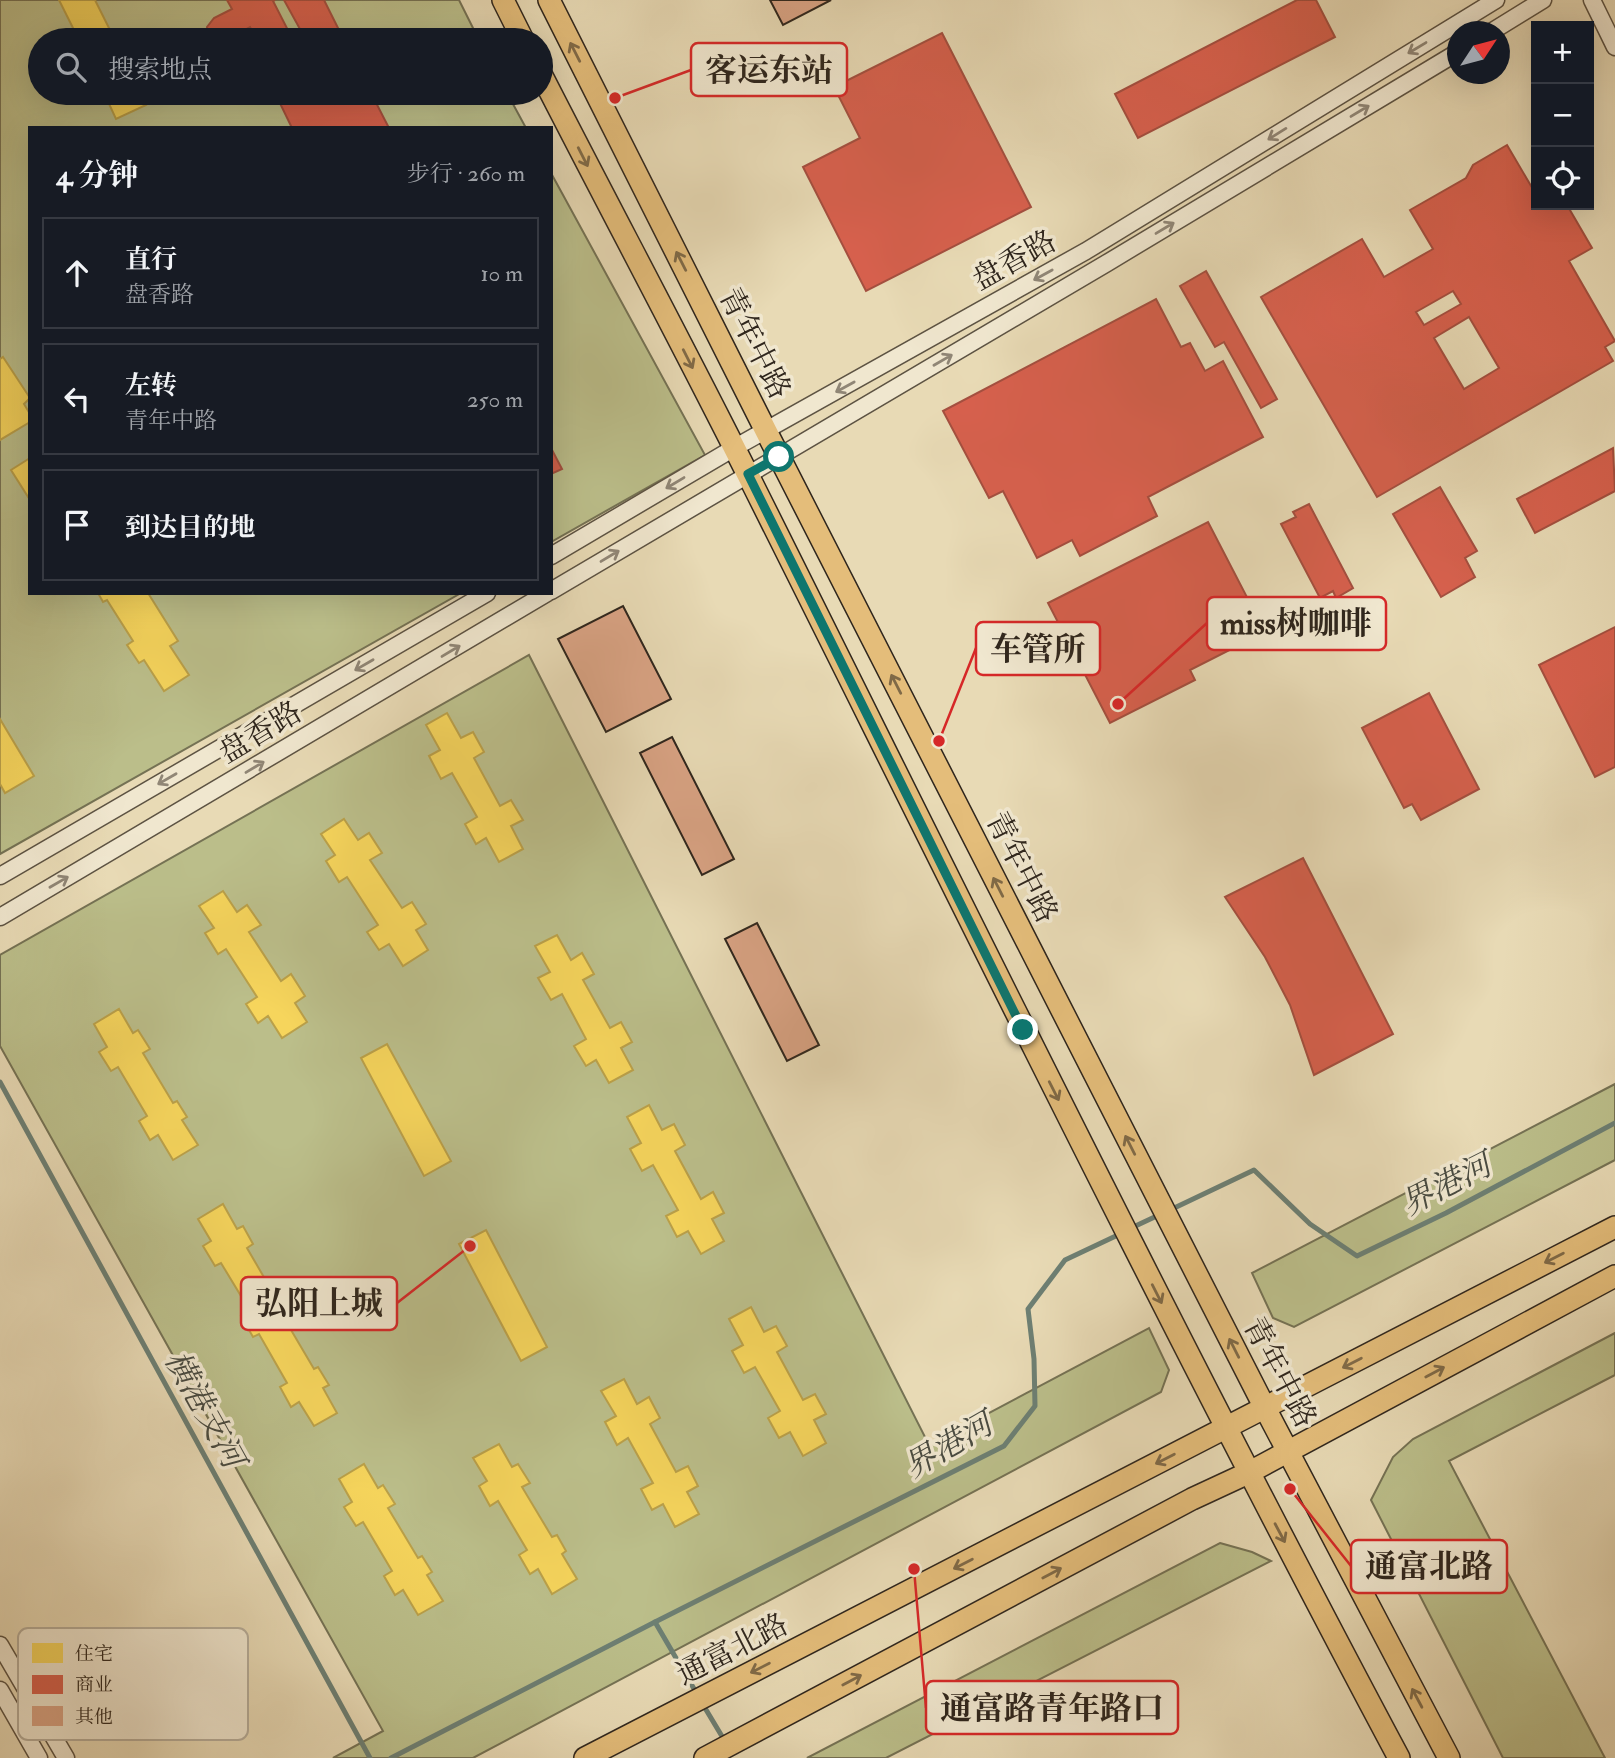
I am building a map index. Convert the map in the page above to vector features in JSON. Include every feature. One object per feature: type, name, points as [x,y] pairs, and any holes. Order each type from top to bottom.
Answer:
[{"type":"main road","points":[[503,0],[517,28]]},
{"type":"main road","name":"青年中路","points":[[549,0],[779,457],[1265,1408],[1448,1758]]},
{"type":"main road","points":[[553,97],[748,474],[1023,1030],[1225,1428],[1399,1758]]},
{"type":"main road","name":"通富北路","points":[[585,1758],[1615,1227]]},
{"type":"main road","points":[[705,1758],[1192,1499],[1248,1473],[1615,1276]]},
{"type":"street","name":"盘香路","points":[[553,555],[734,448],[1086,251],[1496,0]]},
{"type":"street","points":[[1509,21],[1543,0]]},
{"type":"street","points":[[1592,0],[1615,47]]},
{"type":"street","name":"盘香路","points":[[553,590],[1447,59]]},
{"type":"street","name":"盘香路","points":[[0,876],[484,595]]},
{"type":"street","name":"盘香路","points":[[0,917],[544,595]]},
{"type":"street","points":[[0,1645],[18,1676]]},
{"type":"street","points":[[0,1690],[18,1721]]},
{"type":"street","points":[[29,1740],[39,1758]]},
{"type":"street","points":[[55,1740],[66,1758]]},
{"type":"green space","points":[[0,0],[459,0],[473,28],[28,28],[28,105],[514,105],[525,126],[28,126],[28,595],[457,595],[0,854]]},
{"type":"green space","points":[[553,177],[705,455],[553,541]]},
{"type":"green space","points":[[529,655],[929,1445],[1149,1328],[1169,1370],[1161,1392],[473,1758],[333,1758],[383,1731],[0,1046],[0,955]]},
{"type":"green space","points":[[1615,1084],[1615,1160],[1294,1327],[1273,1318],[1252,1273]]},
{"type":"green space","points":[[1615,1333],[1615,1375],[1449,1461],[1605,1758],[1503,1758],[1371,1500],[1393,1457],[1413,1439]]},
{"type":"green space","points":[[1220,1543],[1252,1552],[1271,1561],[886,1758],[807,1758]]},
{"type":"building: 住宅","points":[[59,0],[95,0],[109,28],[73,28]]},
{"type":"building: 住宅","points":[[110,105],[146,105],[116,119]]},
{"type":"building: 住宅","points":[[3,357],[28,395],[24,404],[28,411],[28,423],[0,440],[0,359]]},
{"type":"building: 住宅","points":[[28,459],[28,497],[11,470]]},
{"type":"building: 住宅","points":[[99,595],[149,595],[178,641],[170,646],[189,675],[164,691],[144,660],[139,663],[127,645],[133,641],[107,600],[103,602]]},
{"type":"building: 住宅","points":[[447,713],[461,738],[473,732],[484,752],[474,758],[500,806],[511,800],[523,820],[511,826],[523,849],[499,862],[486,838],[476,844],[465,824],[477,817],[452,773],[441,779],[429,756],[440,750],[426,725]]},
{"type":"building: 住宅","points":[[0,719],[34,776],[5,793],[0,784]]},
{"type":"building: 住宅","points":[[344,819],[358,840],[369,833],[382,853],[370,860],[402,908],[412,902],[426,924],[416,930],[428,950],[403,966],[389,944],[379,950],[367,932],[378,925],[347,877],[339,882],[326,861],[335,855],[321,834]]},
{"type":"building: 住宅","points":[[223,891],[237,912],[247,905],[261,925],[249,932],[281,981],[291,974],[305,996],[295,1003],[307,1022],[282,1038],[268,1016],[258,1023],[246,1004],[257,997],[226,949],[218,954],[205,933],[214,928],[199,906]]},
{"type":"building: 住宅","points":[[557,935],[571,960],[582,953],[594,974],[583,980],[610,1028],[621,1022],[632,1042],[621,1048],[633,1070],[609,1083],[596,1060],[586,1066],[574,1046],[586,1039],[562,994],[551,1000],[538,978],[550,972],[535,946]]},
{"type":"building: 住宅","points":[[119,1009],[133,1033],[138,1030],[150,1049],[143,1053],[173,1103],[177,1101],[187,1117],[182,1120],[198,1145],[173,1160],[158,1135],[150,1140],[139,1121],[147,1116],[118,1067],[111,1071],[99,1052],[107,1047],[94,1024]]},
{"type":"building: 住宅","points":[[387,1044],[451,1161],[424,1176],[361,1058]]},
{"type":"building: 住宅","points":[[649,1105],[662,1130],[674,1124],[685,1145],[675,1151],[701,1199],[713,1192],[724,1213],[712,1219],[724,1241],[701,1254],[688,1231],[677,1237],[666,1216],[678,1210],[653,1165],[642,1171],[630,1149],[641,1143],[627,1117]]},
{"type":"building: 住宅","points":[[223,1204],[237,1229],[243,1226],[253,1244],[247,1248],[276,1298],[281,1296],[291,1314],[284,1318],[314,1369],[318,1367],[329,1385],[323,1388],[337,1413],[314,1426],[299,1402],[291,1407],[280,1387],[287,1383],[259,1334],[253,1337],[241,1316],[250,1311],[221,1263],[215,1266],[203,1246],[211,1241],[198,1219]]},
{"type":"building: 住宅","points":[[486,1230],[547,1347],[521,1361],[459,1244]]},
{"type":"building: 住宅","points":[[751,1307],[764,1332],[776,1326],[787,1346],[777,1352],[803,1400],[815,1394],[826,1414],[814,1420],[826,1443],[803,1456],[790,1432],[779,1438],[768,1418],[780,1411],[755,1367],[744,1373],[732,1351],[743,1345],[729,1319]]},
{"type":"building: 住宅","points":[[624,1379],[637,1404],[649,1397],[660,1418],[650,1424],[676,1472],[688,1466],[698,1486],[687,1492],[699,1514],[675,1527],[663,1504],[652,1510],[641,1489],[653,1483],[628,1438],[617,1445],[605,1422],[616,1416],[601,1391]]},
{"type":"building: 住宅","points":[[499,1444],[512,1467],[518,1464],[530,1483],[522,1487],[552,1537],[557,1535],[566,1551],[562,1554],[577,1579],[552,1594],[538,1569],[530,1574],[519,1555],[527,1550],[498,1501],[490,1506],[479,1486],[487,1481],[473,1458]]},
{"type":"building: 住宅","points":[[364,1464],[378,1488],[383,1485],[395,1504],[388,1508],[418,1558],[422,1556],[432,1572],[427,1575],[443,1601],[418,1615],[403,1590],[395,1595],[384,1576],[392,1571],[363,1522],[356,1526],[344,1507],[352,1502],[339,1479]]},
{"type":"building: 商业","points":[[227,0],[275,0],[273,1],[287,28],[207,28],[214,18],[232,9]]},
{"type":"building: 商业","points":[[284,0],[324,0],[338,28],[299,28]]},
{"type":"building: 商业","points":[[1297,0],[1316,0],[1335,37],[1138,138],[1115,94]]},
{"type":"building: 商业","points":[[942,33],[1031,207],[866,291],[803,167],[860,138],[834,87]]},
{"type":"building: 商业","points":[[281,105],[377,105],[388,126],[291,126]]},
{"type":"building: 商业","points":[[1507,145],[1531,186],[1531,210],[1570,210],[1592,248],[1569,261],[1615,341],[1605,347],[1613,361],[1377,497],[1261,297],[1362,239],[1384,277],[1433,249],[1410,210],[1466,178],[1473,165]],"holes":[[[1453,291],[1461,304],[1424,325],[1416,312]],[[1469,317],[1499,368],[1464,389],[1434,338]]]},
{"type":"building: 商业","points":[[1206,271],[1277,399],[1261,408],[1224,342],[1215,347],[1180,286]]},
{"type":"building: 商业","points":[[1156,299],[1181,347],[1190,343],[1205,371],[1223,361],[1263,437],[1148,497],[1157,516],[1080,556],[1072,540],[1037,558],[1003,491],[989,498],[943,411]]},
{"type":"building: 商业","points":[[1613,448],[1615,491],[1535,533],[1517,499]]},
{"type":"building: 商业","points":[[553,452],[562,469],[553,473]]},
{"type":"building: 商业","points":[[1440,487],[1477,551],[1465,558],[1475,577],[1441,597],[1393,514]]},
{"type":"building: 商业","points":[[1309,504],[1353,588],[1336,598],[1333,591],[1320,598],[1281,524],[1296,517],[1293,512]]},
{"type":"building: 商业","points":[[1208,522],[1265,632],[1190,670],[1195,680],[1110,723],[1048,603]]},
{"type":"building: 商业","points":[[1615,627],[1615,767],[1595,777],[1539,665]]},
{"type":"building: 商业","points":[[1429,693],[1479,789],[1421,820],[1412,804],[1404,808],[1362,728]]},
{"type":"building: 商业","points":[[1303,858],[1393,1034],[1314,1075],[1290,1005],[1265,957],[1225,897]]},
{"type":"building: 其他","points":[[770,0],[831,0],[783,25]]},
{"type":"building: 其他","points":[[623,606],[671,699],[606,732],[558,639]]},
{"type":"building: 其他","points":[[672,737],[734,859],[702,875],[640,753]]},
{"type":"building: 其他","points":[[757,923],[819,1045],[787,1061],[725,939]]},
{"type":"waterway","name":"横港支河","points":[[0,1082],[370,1758]]},
{"type":"waterway","name":"界港河","points":[[1170,1210],[1254,1170],[1310,1224],[1357,1256],[1446,1213],[1615,1123]]},
{"type":"waterway","name":"界港河","points":[[1129,1229],[1161,1214]]},
{"type":"waterway","name":"界港河","points":[[391,1758],[1004,1446],[1035,1406],[1034,1359],[1028,1309],[1065,1260],[1120,1234]]},
{"type":"waterway","points":[[655,1622],[697,1694]]},
{"type":"waterway","points":[[702,1703],[726,1743]]},
{"type":"place","name":"客运东站","points":[[615,98]]},
{"type":"place","name":"miss树咖啡","points":[[1118,704]]},
{"type":"place","name":"车管所","points":[[939,741]]},
{"type":"place","name":"弘阳上城","points":[[470,1246]]},
{"type":"place","name":"通富北路","points":[[1290,1489]]},
{"type":"place","name":"通富路青年路口","points":[[914,1569]]},
{"type":"route","points":[[779,457],[748,474],[1023,1030]]}]
